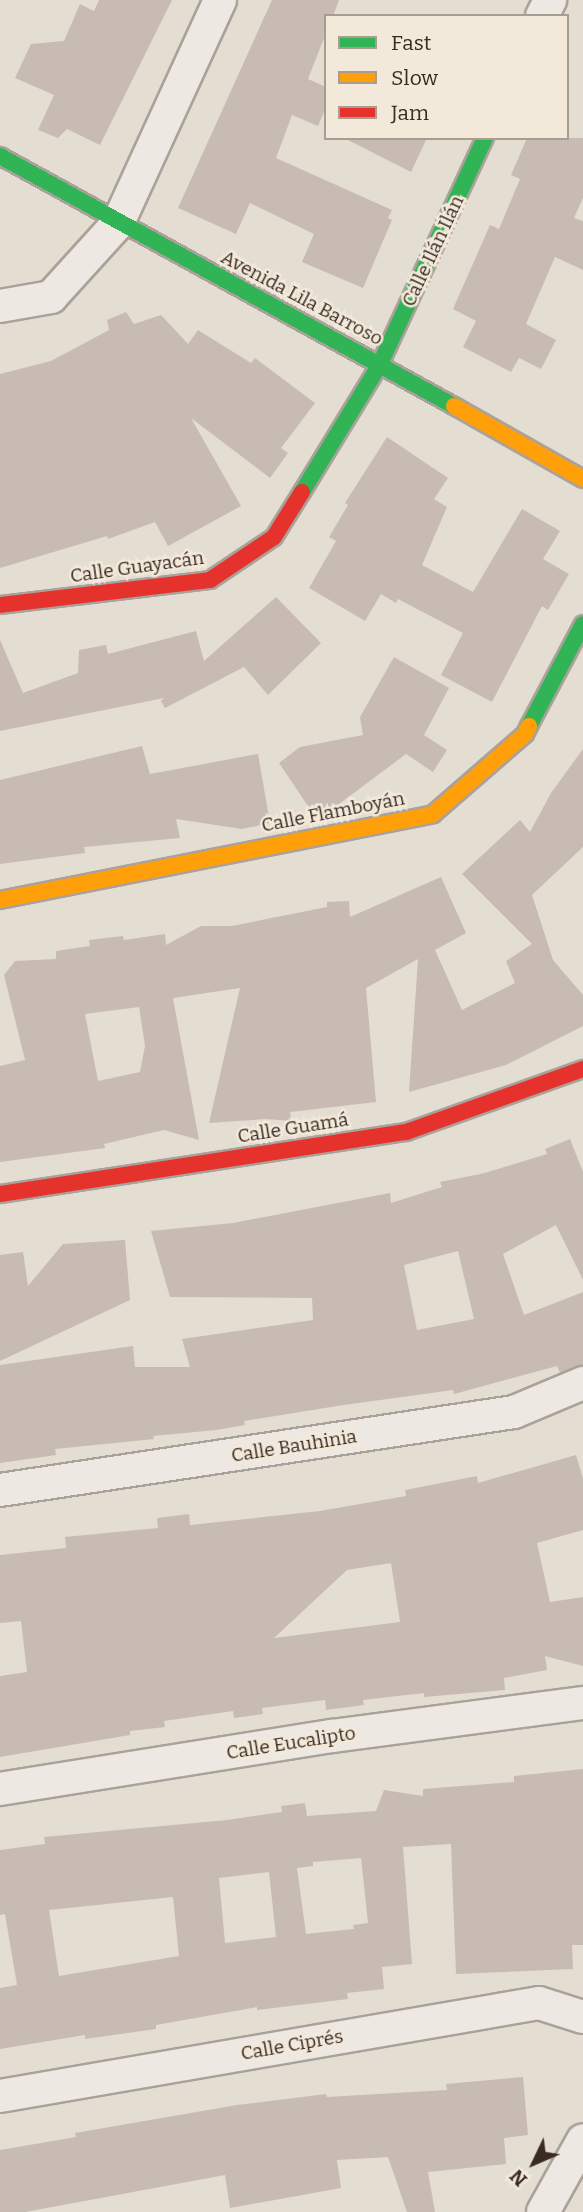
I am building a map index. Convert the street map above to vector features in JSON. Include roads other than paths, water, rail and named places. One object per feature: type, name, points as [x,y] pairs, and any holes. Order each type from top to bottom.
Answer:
[{"type":"street","points":[[0,306],[51,297],[118,223],[220,0]]},
{"type":"street","name":"Calle Ilán Ilán","points":[[380,364],[484,140]]},
{"type":"street","name":"Avenida Lila Barroso","points":[[0,156],[118,223],[380,364],[583,479]]},
{"type":"street","name":"Calle Guayacán","points":[[0,606],[210,580],[274,537],[380,364]]},
{"type":"street","name":"Calle Flamboyán","points":[[0,900],[433,814],[525,734],[583,624]]},
{"type":"street","name":"Calle Guamá","points":[[0,1194],[406,1132],[583,1069]]},
{"type":"street","name":"Calle Bauhinia","points":[[0,1490],[514,1412],[583,1383]]},
{"type":"street","name":"Calle Eucalipto","points":[[0,1789],[332,1736],[583,1703]]},
{"type":"street","name":"Calle Ciprés","points":[[0,2096],[539,2003],[583,2017]]},
{"type":"street","points":[[543,2212],[583,2140]]}]
